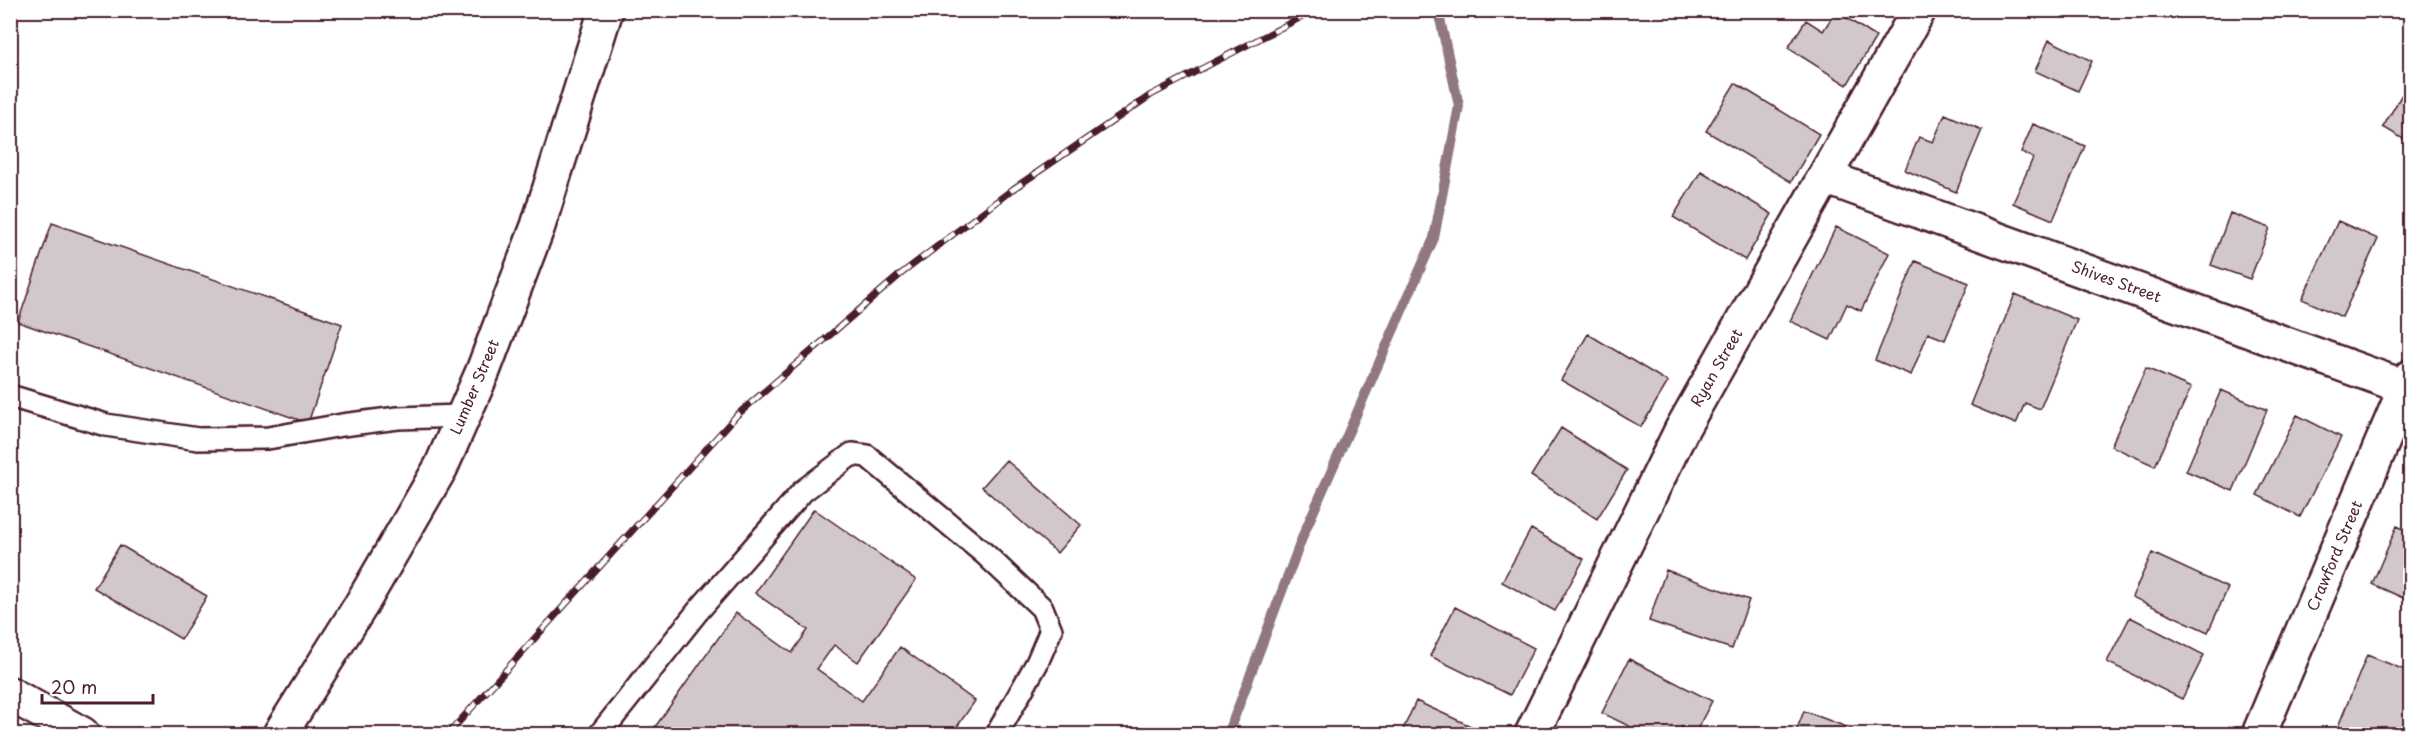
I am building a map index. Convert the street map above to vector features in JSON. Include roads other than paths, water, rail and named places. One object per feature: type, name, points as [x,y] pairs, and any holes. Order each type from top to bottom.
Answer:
[{"type":"street","name":"Lumber Street","points":[[280,735],[361,605],[441,467],[483,371],[538,226],[606,10]]},
{"type":"street","name":"Ryan Street","points":[[1534,734],[1682,429],[1918,10]]},
{"type":"street","name":"Shives Street","points":[[1826,177],[2409,384]]},
{"type":"street","name":"Crawford Street","points":[[2259,735],[2409,384]]},
{"type":"street","points":[[10,694],[82,735]]},
{"type":"lane","points":[[10,396],[106,425],[198,439],[268,438],[398,418],[463,416]]},
{"type":"lane","points":[[600,735],[698,611],[803,491],[852,453],[867,456],[986,555],[1042,608],[1051,630],[1037,663],[997,735]]},
{"type":"waterway","points":[[1228,734],[1304,533],[1434,238],[1459,106],[1438,10]]},
{"type":"railway","points":[[448,734],[737,415],[902,273],[1013,189],[1151,95],[1315,10]]}]
